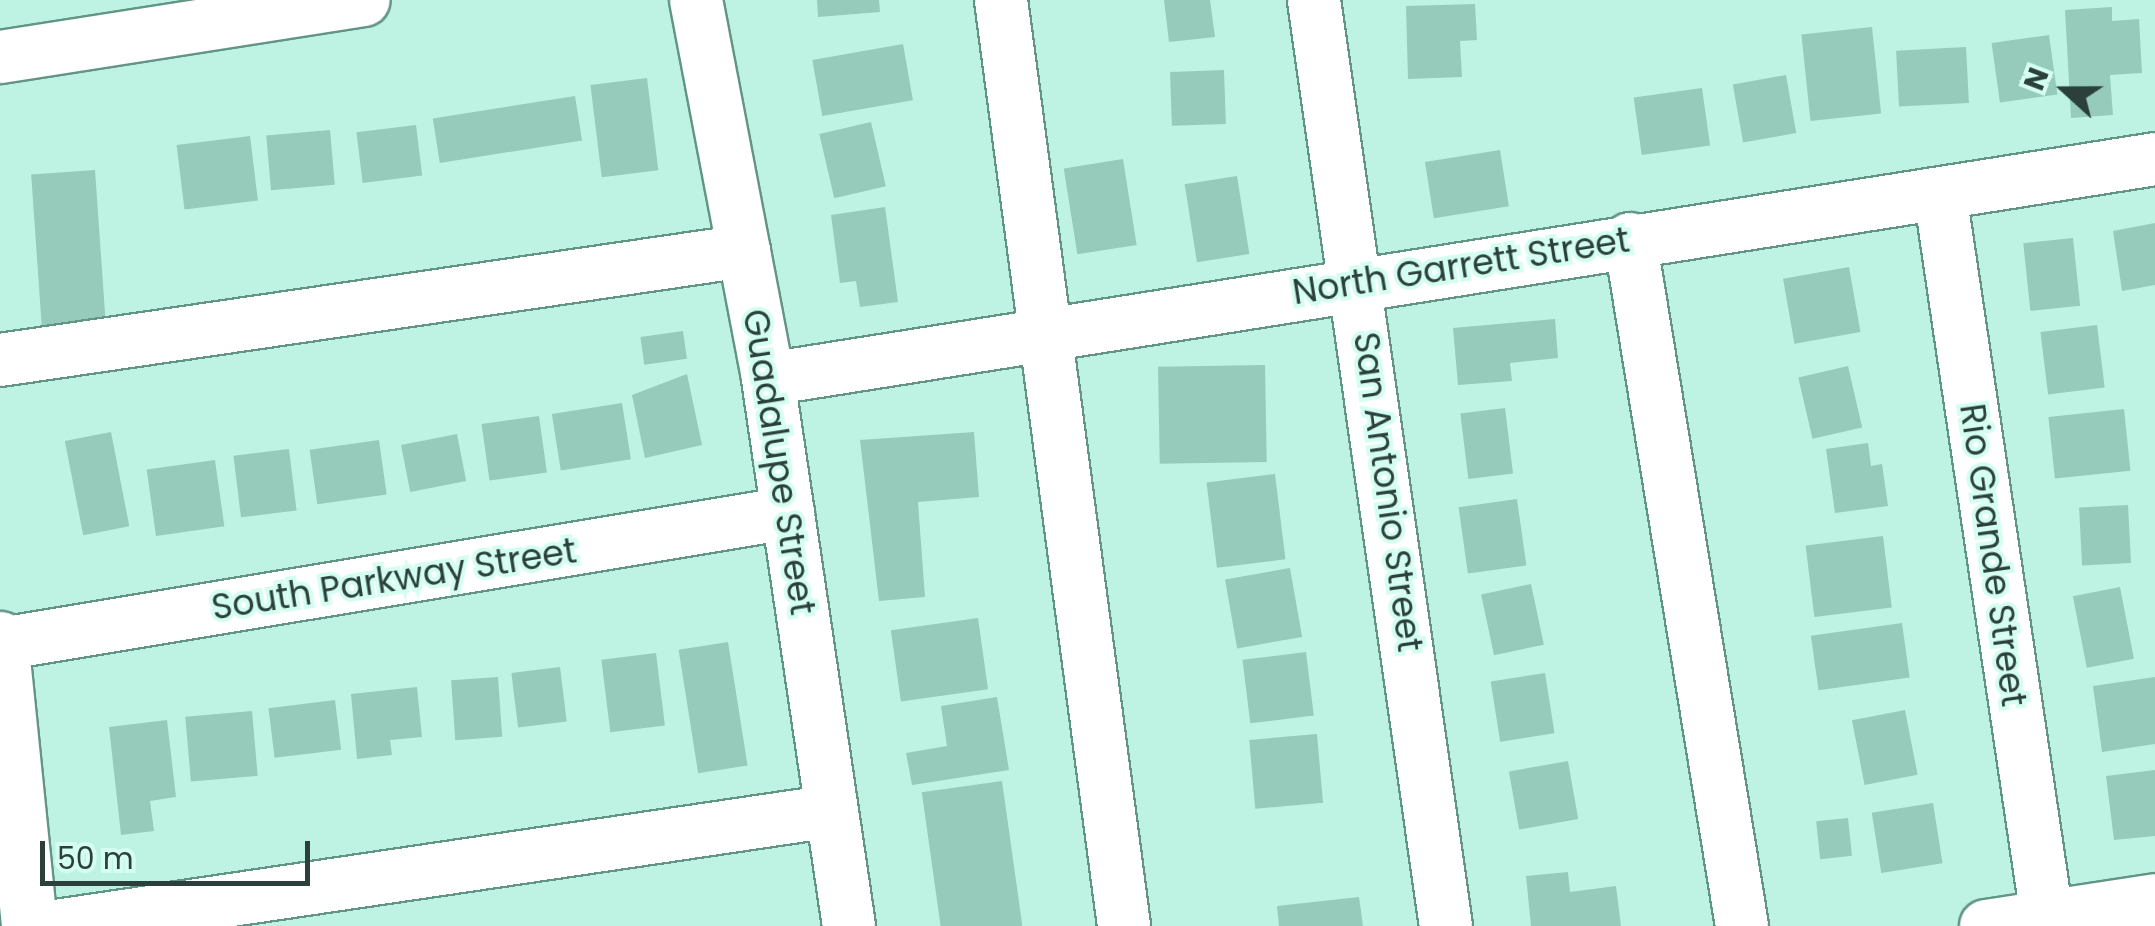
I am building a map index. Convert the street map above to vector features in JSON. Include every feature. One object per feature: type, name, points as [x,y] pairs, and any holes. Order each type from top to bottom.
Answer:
[{"type":"main road","points":[[0,642],[28,926]]},
{"type":"street","points":[[0,57],[364,0]]},
{"type":"street","name":"Guadalupe Street","points":[[696,0],[768,379],[849,926]]},
{"type":"street","points":[[1001,0],[1124,926]]},
{"type":"street","name":"San Antonio Street","points":[[1314,0],[1359,280],[1446,926]]},
{"type":"street","name":"North Garrett Street","points":[[768,379],[1359,280],[2155,159]]},
{"type":"street","name":"Rio Grande Street","points":[[1940,194],[2047,917]]},
{"type":"street","points":[[1630,240],[1742,926]]},
{"type":"street","points":[[0,360],[744,252]]},
{"type":"street","name":"South Parkway Street","points":[[0,642],[788,514]]},
{"type":"street","points":[[56,926],[832,811]]},
{"type":"street","points":[[1986,926],[2155,900]]},
{"type":"building","points":[[817,0],[879,0],[880,12],[818,17]]},
{"type":"building","points":[[1164,0],[1210,0],[1215,37],[1169,42]]},
{"type":"building","points":[[1475,4],[1477,40],[1460,41],[1462,77],[1408,79],[1406,6]]},
{"type":"building","points":[[2112,7],[2112,21],[2139,19],[2142,73],[2110,75],[2113,115],[2071,118],[2065,10]]},
{"type":"building","points":[[1872,27],[1881,114],[1810,121],[1801,34]]},
{"type":"building","points":[[2049,35],[2057,94],[2000,102],[1992,43]]},
{"type":"building","points":[[903,44],[913,100],[822,116],[812,60]]},
{"type":"building","points":[[1966,47],[1969,103],[1899,107],[1896,51]]},
{"type":"building","points":[[1224,70],[1226,124],[1172,126],[1170,72]]},
{"type":"building","points":[[1786,75],[1796,133],[1743,142],[1733,84]]},
{"type":"building","points":[[647,78],[658,170],[602,177],[590,85]]},
{"type":"building","points":[[1702,88],[1710,145],[1642,155],[1634,98]]},
{"type":"building","points":[[575,96],[582,140],[440,163],[433,119]]},
{"type":"building","points":[[871,122],[886,186],[834,198],[819,134]]},
{"type":"building","points":[[416,125],[422,176],[363,183],[356,132]]},
{"type":"building","points":[[330,130],[335,185],[271,190],[266,136]]},
{"type":"building","points":[[250,136],[258,201],[184,210],[177,145]]},
{"type":"building","points":[[1500,150],[1509,206],[1434,218],[1425,162]]},
{"type":"building","points":[[1123,159],[1137,245],[1077,254],[1064,168]]},
{"type":"building","points":[[95,170],[106,326],[42,330],[31,174]]},
{"type":"building","points":[[1237,176],[1249,254],[1197,262],[1185,184]]},
{"type":"building","points":[[885,207],[898,302],[860,307],[856,281],[840,283],[831,215]]},
{"type":"building","points":[[2155,223],[2155,285],[2122,291],[2113,231]]},
{"type":"building","points":[[2073,238],[2080,306],[2030,311],[2023,243]]},
{"type":"building","points":[[1849,267],[1860,332],[1794,344],[1783,279]]},
{"type":"building","points":[[1555,319],[1558,358],[1510,363],[1512,381],[1458,385],[1453,328]]},
{"type":"building","points":[[2097,325],[2105,388],[2048,394],[2040,332]]},
{"type":"building","points":[[683,331],[687,359],[644,365],[640,337]]},
{"type":"building","points":[[1265,365],[1267,462],[1160,464],[1158,367]]},
{"type":"building","points":[[1848,366],[1862,427],[1812,439],[1798,377]]},
{"type":"building","points":[[687,374],[702,445],[645,458],[632,395]]},
{"type":"building","points":[[622,403],[631,459],[561,470],[552,414]]},
{"type":"building","points":[[1505,408],[1513,474],[1468,479],[1460,413]]},
{"type":"building","points":[[2124,409],[2130,471],[2055,479],[2048,417]]},
{"type":"building","points":[[539,416],[547,472],[489,481],[482,424]]},
{"type":"building","points":[[111,432],[129,526],[83,535],[65,441]]},
{"type":"building","points":[[974,432],[979,497],[918,502],[925,597],[879,601],[860,440]]},
{"type":"building","points":[[457,434],[466,481],[410,492],[401,445]]},
{"type":"building","points":[[379,440],[387,494],[317,504],[310,450]]},
{"type":"building","points":[[1868,443],[1871,466],[1882,464],[1888,506],[1835,513],[1826,449]]},
{"type":"building","points":[[289,449],[297,511],[241,517],[233,456]]},
{"type":"building","points":[[215,460],[224,526],[156,536],[147,470]]},
{"type":"building","points":[[1275,474],[1285,559],[1217,568],[1207,482]]},
{"type":"building","points":[[1517,499],[1526,565],[1468,574],[1459,507]]},
{"type":"building","points":[[2128,505],[2131,563],[2082,565],[2079,508]]},
{"type":"building","points":[[1883,536],[1892,607],[1814,617],[1806,546]]},
{"type":"building","points":[[1290,568],[1302,637],[1237,648],[1225,579]]},
{"type":"building","points":[[1531,584],[1544,645],[1494,655],[1481,595]]},
{"type":"building","points":[[2120,587],[2134,659],[2087,668],[2073,596]]},
{"type":"building","points":[[978,618],[988,689],[901,702],[891,630]]},
{"type":"building","points":[[1902,623],[1910,677],[1819,690],[1811,636]]},
{"type":"building","points":[[728,642],[748,765],[698,773],[679,650]]},
{"type":"building","points":[[1306,652],[1314,716],[1250,723],[1242,660]]},
{"type":"building","points":[[656,653],[665,725],[610,732],[601,660]]},
{"type":"building","points":[[560,667],[567,722],[518,728],[511,673]]},
{"type":"building","points":[[1545,673],[1555,733],[1500,742],[1491,682]]},
{"type":"building","points":[[498,677],[502,737],[455,740],[451,680]]},
{"type":"building","points":[[2155,677],[2155,744],[2102,752],[2093,686]]},
{"type":"building","points":[[417,687],[422,737],[390,740],[392,755],[357,759],[351,694]]},
{"type":"building","points":[[997,697],[1009,770],[912,785],[906,753],[947,746],[941,706]]},
{"type":"building","points":[[335,700],[341,750],[275,758],[268,708]]},
{"type":"building","points":[[1905,710],[1918,775],[1865,785],[1852,720]]},
{"type":"building","points":[[252,711],[258,776],[191,782],[185,717]]},
{"type":"building","points":[[167,720],[176,797],[150,801],[154,831],[121,835],[109,727]]},
{"type":"building","points":[[1317,734],[1323,803],[1255,809],[1249,740]]},
{"type":"building","points":[[1568,761],[1578,819],[1519,830],[1509,771]]},
{"type":"building","points":[[2155,770],[2155,836],[2114,840],[2106,776]]},
{"type":"building","points":[[1002,781],[1022,926],[941,926],[922,792]]},
{"type":"building","points":[[1933,803],[1943,863],[1881,873],[1872,813]]},
{"type":"building","points":[[1848,818],[1852,856],[1820,859],[1816,821]]},
{"type":"building","points":[[1568,872],[1570,892],[1616,886],[1621,926],[1531,926],[1526,876]]},
{"type":"building","points":[[1359,897],[1363,926],[1279,926],[1277,906]]}]
